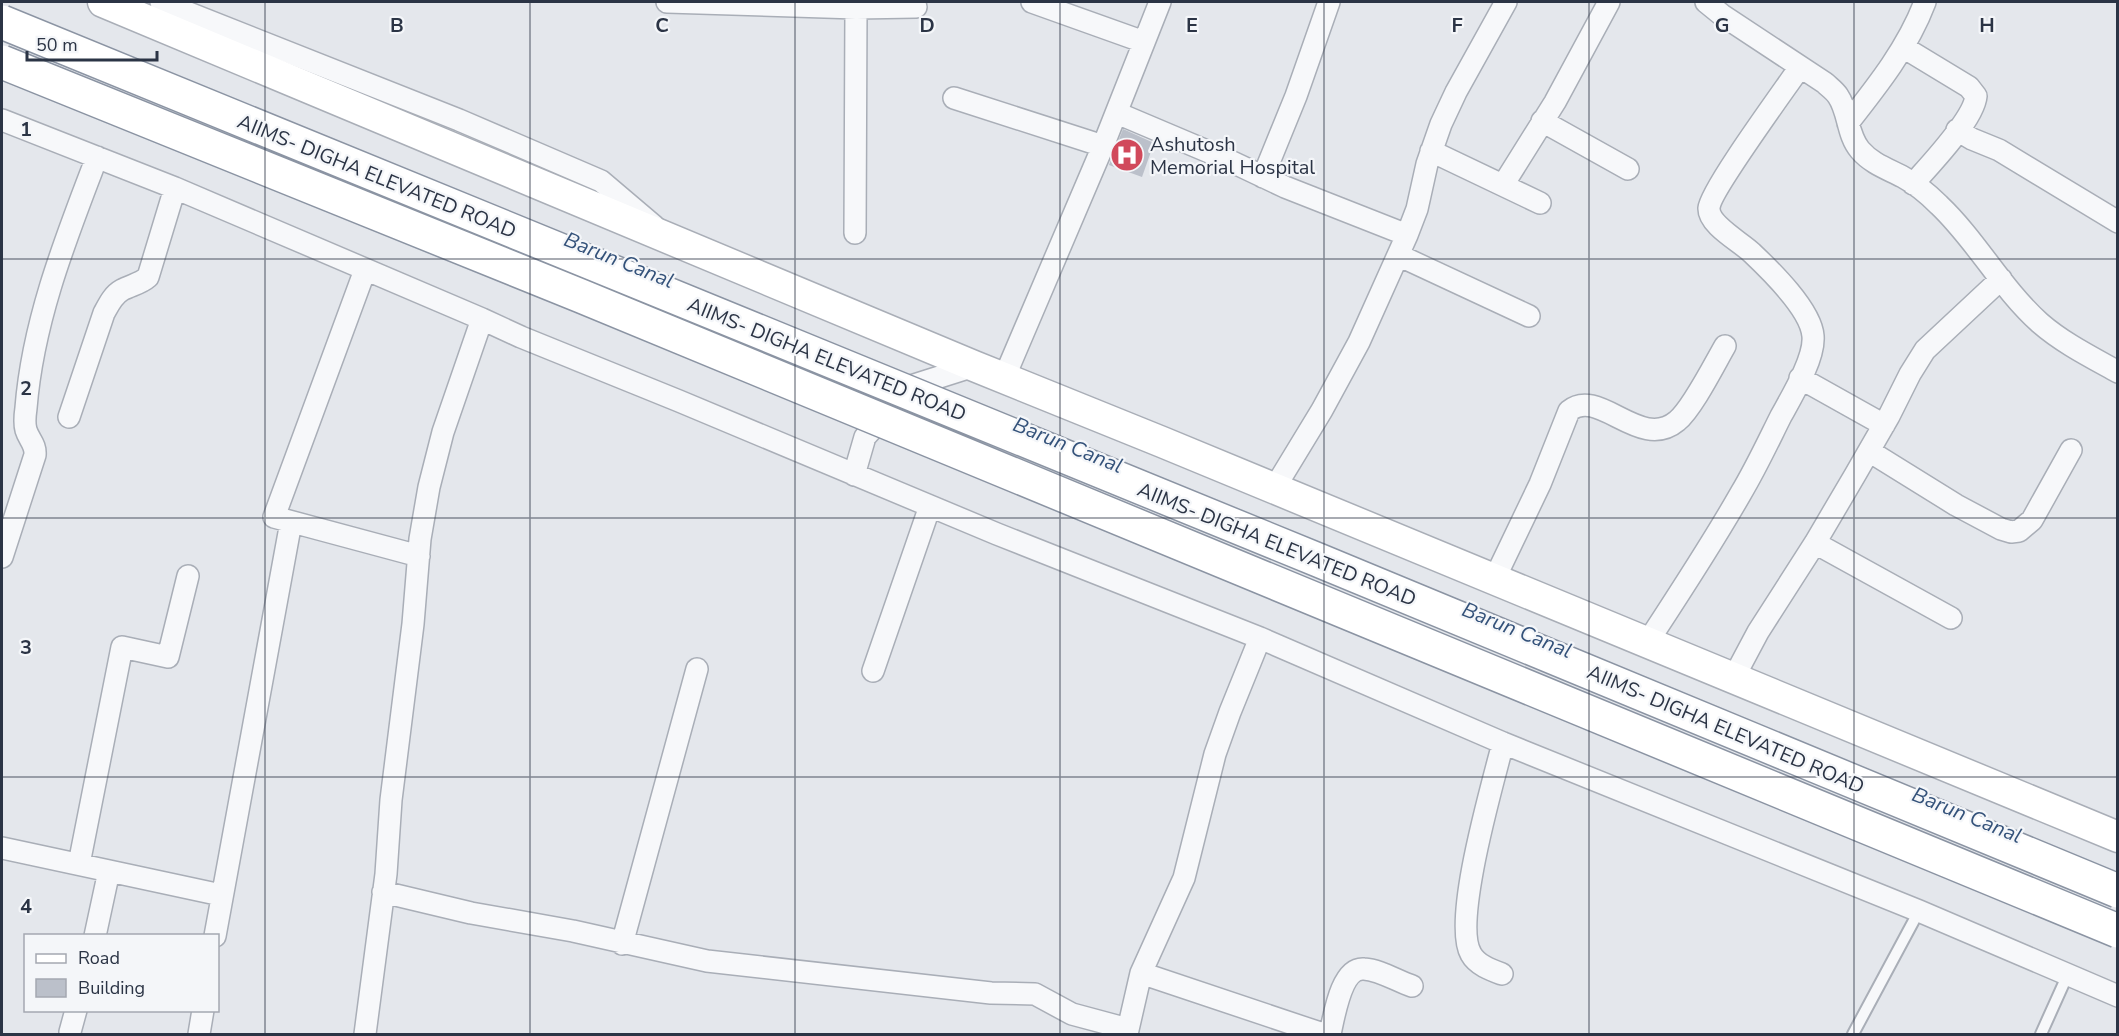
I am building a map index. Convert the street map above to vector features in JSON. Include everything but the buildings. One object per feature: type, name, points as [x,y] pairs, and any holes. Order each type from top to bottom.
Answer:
[{"type":"highway","name":"AIIMS- DIGHA ELEVATED ROAD","points":[[2,22],[1277,543],[2118,891]]},
{"type":"highway","name":"AIIMS- DIGHA ELEVATED ROAD","points":[[2,62],[581,296],[2118,930]]},
{"type":"street","points":[[103,2],[974,366],[2118,837]]},
{"type":"street","points":[[161,2],[459,120],[601,181],[671,240]]},
{"type":"street","points":[[667,2],[856,8],[916,7]]},
{"type":"street","points":[[1032,2],[1144,42]]},
{"type":"street","points":[[1004,378],[1117,113],[1160,2]]},
{"type":"street","points":[[1263,177],[1296,96],[1329,2]]},
{"type":"street","points":[[1274,489],[1322,410],[1359,342],[1407,235],[1417,209],[1431,151],[1456,92],[1506,2]]},
{"type":"street","points":[[1503,184],[1579,60],[1609,2]]},
{"type":"street","points":[[1706,2],[1838,94],[1858,148],[1867,157],[1913,184],[1938,204],[2040,323],[2061,339],[2118,372]]},
{"type":"street","points":[[1848,123],[1880,82],[1903,47],[1925,2]]},
{"type":"street","points":[[855,233],[856,8]]},
{"type":"street","points":[[1903,47],[1957,79],[1976,96],[1976,101],[1958,130],[1913,184]]},
{"type":"street","points":[[1647,643],[1742,492],[1800,378],[1812,348],[1813,336],[1802,308],[1751,251],[1715,223],[1710,216],[1709,207],[1724,180],[1800,67]]},
{"type":"street","points":[[954,98],[1103,146]]},
{"type":"street","points":[[1117,113],[1330,206],[1407,235]]},
{"type":"street","points":[[2,120],[175,188],[482,319],[521,338],[930,506],[1260,638],[1503,743],[1919,911],[2118,996]]},
{"type":"street","points":[[1542,122],[1628,169]]},
{"type":"street","points":[[1958,130],[1971,139],[1999,150],[2118,222]]},
{"type":"street","points":[[1431,151],[1540,203]]},
{"type":"street","points":[[2,556],[35,455],[36,448],[26,432],[25,422],[39,324],[56,267],[97,157]]},
{"type":"street","points":[[69,417],[104,312],[121,291],[148,277],[175,188]]},
{"type":"street","points":[[1398,255],[1528,316]]},
{"type":"street","points":[[365,270],[274,517],[419,555]]},
{"type":"street","points":[[1733,679],[1758,632],[1815,543],[1869,451],[1925,350],[2001,279]]},
{"type":"street","points":[[365,1035],[412,636],[419,555],[429,487],[443,432],[482,319]]},
{"type":"street","points":[[1494,580],[1540,484],[1569,411],[1575,406],[1595,406],[1638,427],[1651,430],[1670,426],[1687,411],[1725,346]]},
{"type":"street","points":[[854,475],[865,437],[911,386],[974,366]]},
{"type":"street","points":[[1800,378],[1884,425]]},
{"type":"street","points":[[1869,451],[1956,505],[2001,530],[2011,532],[2019,531],[2032,520],[2071,450]]},
{"type":"street","points":[[873,671],[930,506]]},
{"type":"street","points":[[215,934],[291,522]]},
{"type":"street","points":[[1815,543],[1951,618]]},
{"type":"street","points":[[79,864],[122,647],[168,657],[188,576]]},
{"type":"street","points":[[383,892],[471,913],[573,931],[622,944],[723,964],[991,993],[1035,994],[1072,1014],[1128,1032],[1141,973],[1184,878],[1215,754],[1260,638]]},
{"type":"street","points":[[622,944],[697,669]]},
{"type":"street","points":[[1502,974],[1488,968],[1473,957],[1466,939],[1466,925],[1474,860],[1503,743]]},
{"type":"street","points":[[2,848],[221,895]]},
{"type":"street","points":[[95,934],[109,871]]},
{"type":"street","points":[[1330,1035],[1345,983],[1348,975],[1354,970],[1366,969],[1412,986]]},
{"type":"street","points":[[1141,973],[1323,1035]]},
{"type":"street","points":[[70,1032],[76,1012]]},
{"type":"street","points":[[200,1035],[203,1012]]},
{"type":"lane","points":[[1853,1035],[1919,911]]},
{"type":"lane","points":[[2041,1035],[2068,974]]},
{"type":"place","name":"Ashutosh Memorial Hospital","points":[[1127,155]]},
{"type":"water label","name":"Barun Canal","points":[[619,260]]},
{"type":"water label","name":"Barun Canal","points":[[1068,445]]},
{"type":"water label","name":"Barun Canal","points":[[1517,630]]},
{"type":"water label","name":"Barun Canal","points":[[1967,815]]}]
